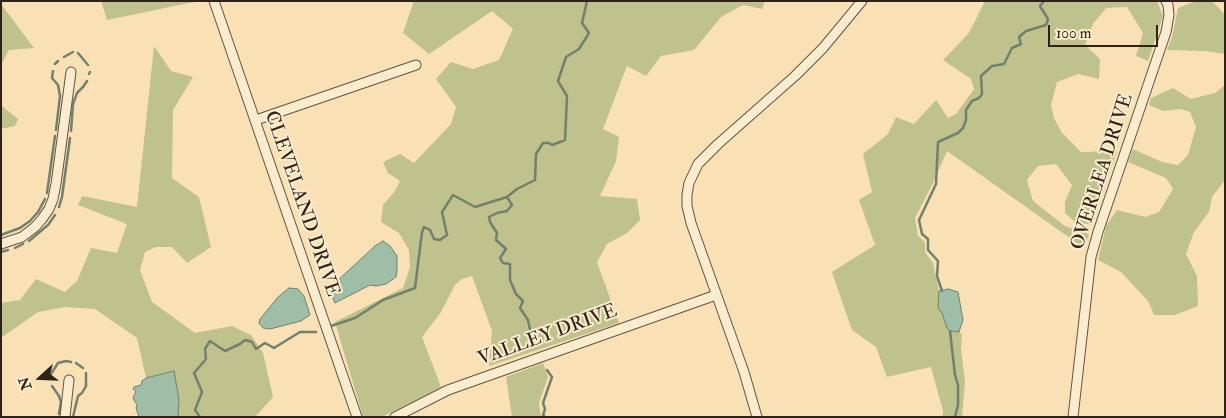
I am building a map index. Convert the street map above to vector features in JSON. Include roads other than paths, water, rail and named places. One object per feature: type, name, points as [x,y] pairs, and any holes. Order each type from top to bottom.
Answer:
[{"type":"street","name":"CLEVELAND DRIVE","points":[[214,1],[357,417]]},
{"type":"street","points":[[758,417],[688,214],[686,195],[692,174],[698,164],[823,48],[862,1]]},
{"type":"street","name":"OVERLEA DRIVE","points":[[1073,417],[1091,257],[1166,32],[1169,16],[1166,1]]},
{"type":"street","points":[[256,120],[416,65]]},
{"type":"street","points":[[1,244],[22,236],[35,227],[49,209],[56,184],[71,72]]},
{"type":"street","name":"VALLEY DRIVE","points":[[395,417],[448,390],[716,294]]},
{"type":"street","points":[[65,417],[69,380]]},
{"type":"waterway","points":[[331,326],[355,318],[383,300],[415,288],[424,227],[430,230],[434,239],[440,240],[447,235],[442,212],[453,195],[475,207],[507,197],[517,189],[535,180],[536,154],[543,143],[552,145],[565,140],[567,96],[558,81],[566,57],[579,49],[589,33],[582,23],[587,1]]},
{"type":"waterway","points":[[942,291],[937,276],[938,261],[928,250],[928,239],[922,234],[919,220],[936,184],[938,142],[958,133],[963,128],[966,120],[966,110],[972,101],[979,98],[982,94],[981,76],[992,66],[1004,64],[1012,48],[1021,44],[1019,37],[1026,31],[1046,25],[1048,19],[1040,6],[1044,1]]},
{"type":"waterway","points":[[64,57],[73,52]]},
{"type":"waterway","points":[[78,53],[88,65]]},
{"type":"waterway","points":[[55,64],[58,61]]},
{"type":"waterway","points":[[53,71],[52,78],[58,85],[60,96],[56,130]]},
{"type":"waterway","points":[[71,131],[73,104],[77,93],[87,81]]},
{"type":"waterway","points":[[47,193],[55,136]]},
{"type":"waterway","points":[[59,207],[70,138]]},
{"type":"waterway","points":[[507,197],[512,205],[507,211],[489,217],[497,233],[496,240],[506,249],[500,258],[503,263],[510,264],[510,280],[516,294],[523,301],[520,308],[528,320],[532,339]]},
{"type":"waterway","points":[[1,235],[20,228],[30,221],[38,212],[45,199]]},
{"type":"waterway","points":[[29,241],[48,225],[55,215]]},
{"type":"waterway","points":[[15,248],[23,244]]},
{"type":"waterway","points":[[1,252],[8,250]]},
{"type":"waterway","points":[[950,331],[955,375],[958,385],[958,405],[955,417]]},
{"type":"waterway","points":[[200,417],[195,410],[202,392],[194,373],[206,359],[205,349],[210,341],[225,351],[245,340],[252,342],[256,349],[265,343],[274,348],[300,332],[316,332]]},
{"type":"waterway","points":[[51,379],[51,374],[58,363],[71,362]]},
{"type":"waterway","points":[[76,363],[83,368]]},
{"type":"waterway","points":[[545,417],[543,415],[545,409],[543,403],[552,377],[547,370]]},
{"type":"waterway","points":[[73,417],[78,396],[86,386],[86,373]]},
{"type":"waterway","points":[[52,386],[61,402],[59,414]]}]
